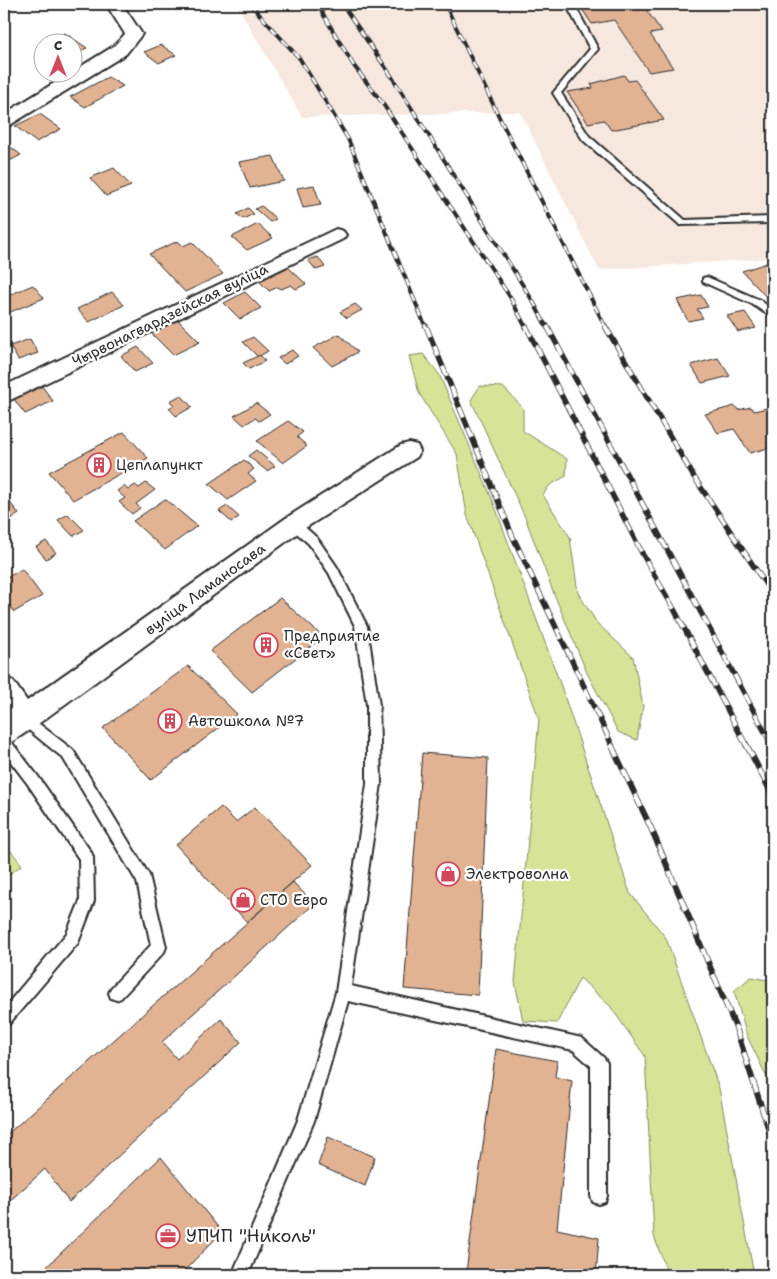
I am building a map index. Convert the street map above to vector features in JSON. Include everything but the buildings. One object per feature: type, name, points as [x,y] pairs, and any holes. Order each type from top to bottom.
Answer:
[{"type":"street","points":[[4,121],[120,50],[134,34],[114,4]]},
{"type":"street","name":"Чырвонагвардзейская вуліца","points":[[4,395],[336,235]]},
{"type":"street","name":"вуліца Ламаносава","points":[[4,733],[294,524],[409,451]]},
{"type":"street","points":[[4,689],[25,719]]},
{"type":"lane","points":[[570,4],[594,49],[557,92],[586,138],[683,223],[773,220]]},
{"type":"lane","points":[[707,280],[756,302],[773,315]]},
{"type":"lane","points":[[240,1275],[306,1121],[343,992],[374,784],[373,706],[361,626],[334,570],[313,541],[294,524]]},
{"type":"lane","points":[[25,719],[68,754],[144,880],[159,947],[116,993]]},
{"type":"lane","points":[[4,743],[32,779],[86,857],[87,901],[73,938],[4,1019]]},
{"type":"lane","points":[[343,992],[578,1044],[599,1063],[599,1196]]},
{"type":"shaded area","points":[[236,4],[773,4],[773,258],[599,270],[520,112],[302,117]]},
{"type":"green space","points":[[423,354],[439,374],[493,501],[561,686],[630,893],[666,938],[719,1088],[754,1275],[668,1275],[654,1236],[645,1056],[610,1006],[580,978],[557,1023],[523,1021],[515,982],[539,719],[467,515],[457,454],[419,393],[409,356]]},
{"type":"green space","points":[[480,386],[503,387],[523,408],[523,431],[567,459],[566,476],[549,486],[543,495],[570,537],[578,593],[597,623],[633,657],[643,706],[637,740],[618,732],[587,673],[552,589],[525,517],[471,400]]},
{"type":"green space","points":[[4,842],[22,865],[4,878]]},
{"type":"green space","points":[[751,977],[773,981],[773,1090],[747,1036],[734,991]]},
{"type":"railway","points":[[250,4],[300,59],[348,139],[426,328]]},
{"type":"railway","points":[[317,4],[354,66],[381,101],[510,297],[526,328]]},
{"type":"railway","points":[[342,4],[392,77],[534,303],[547,328]]},
{"type":"railway","points":[[445,4],[503,125],[606,328]]},
{"type":"railway","points":[[426,326],[513,537],[612,745]]},
{"type":"railway","points":[[526,326],[643,555],[674,609],[746,745]]},
{"type":"railway","points":[[547,326],[772,745]]},
{"type":"railway","points":[[605,326],[694,477],[773,595]]},
{"type":"railway","points":[[611,744],[651,828],[736,1028],[773,1143]]},
{"type":"railway","points":[[746,744],[773,796]]},
{"type":"place","name":"Цеплапункт","points":[[99,465]]},
{"type":"place","name":"Предприятие «Свет»","points":[[266,645]]},
{"type":"place","name":"Автошкола №7","points":[[170,721]]},
{"type":"place","name":"Электроволна","points":[[448,874]]},
{"type":"place","name":"СТО Евро","points":[[243,900]]},
{"type":"place","name":"УПЧП \"Николь\"","points":[[168,1236]]}]
